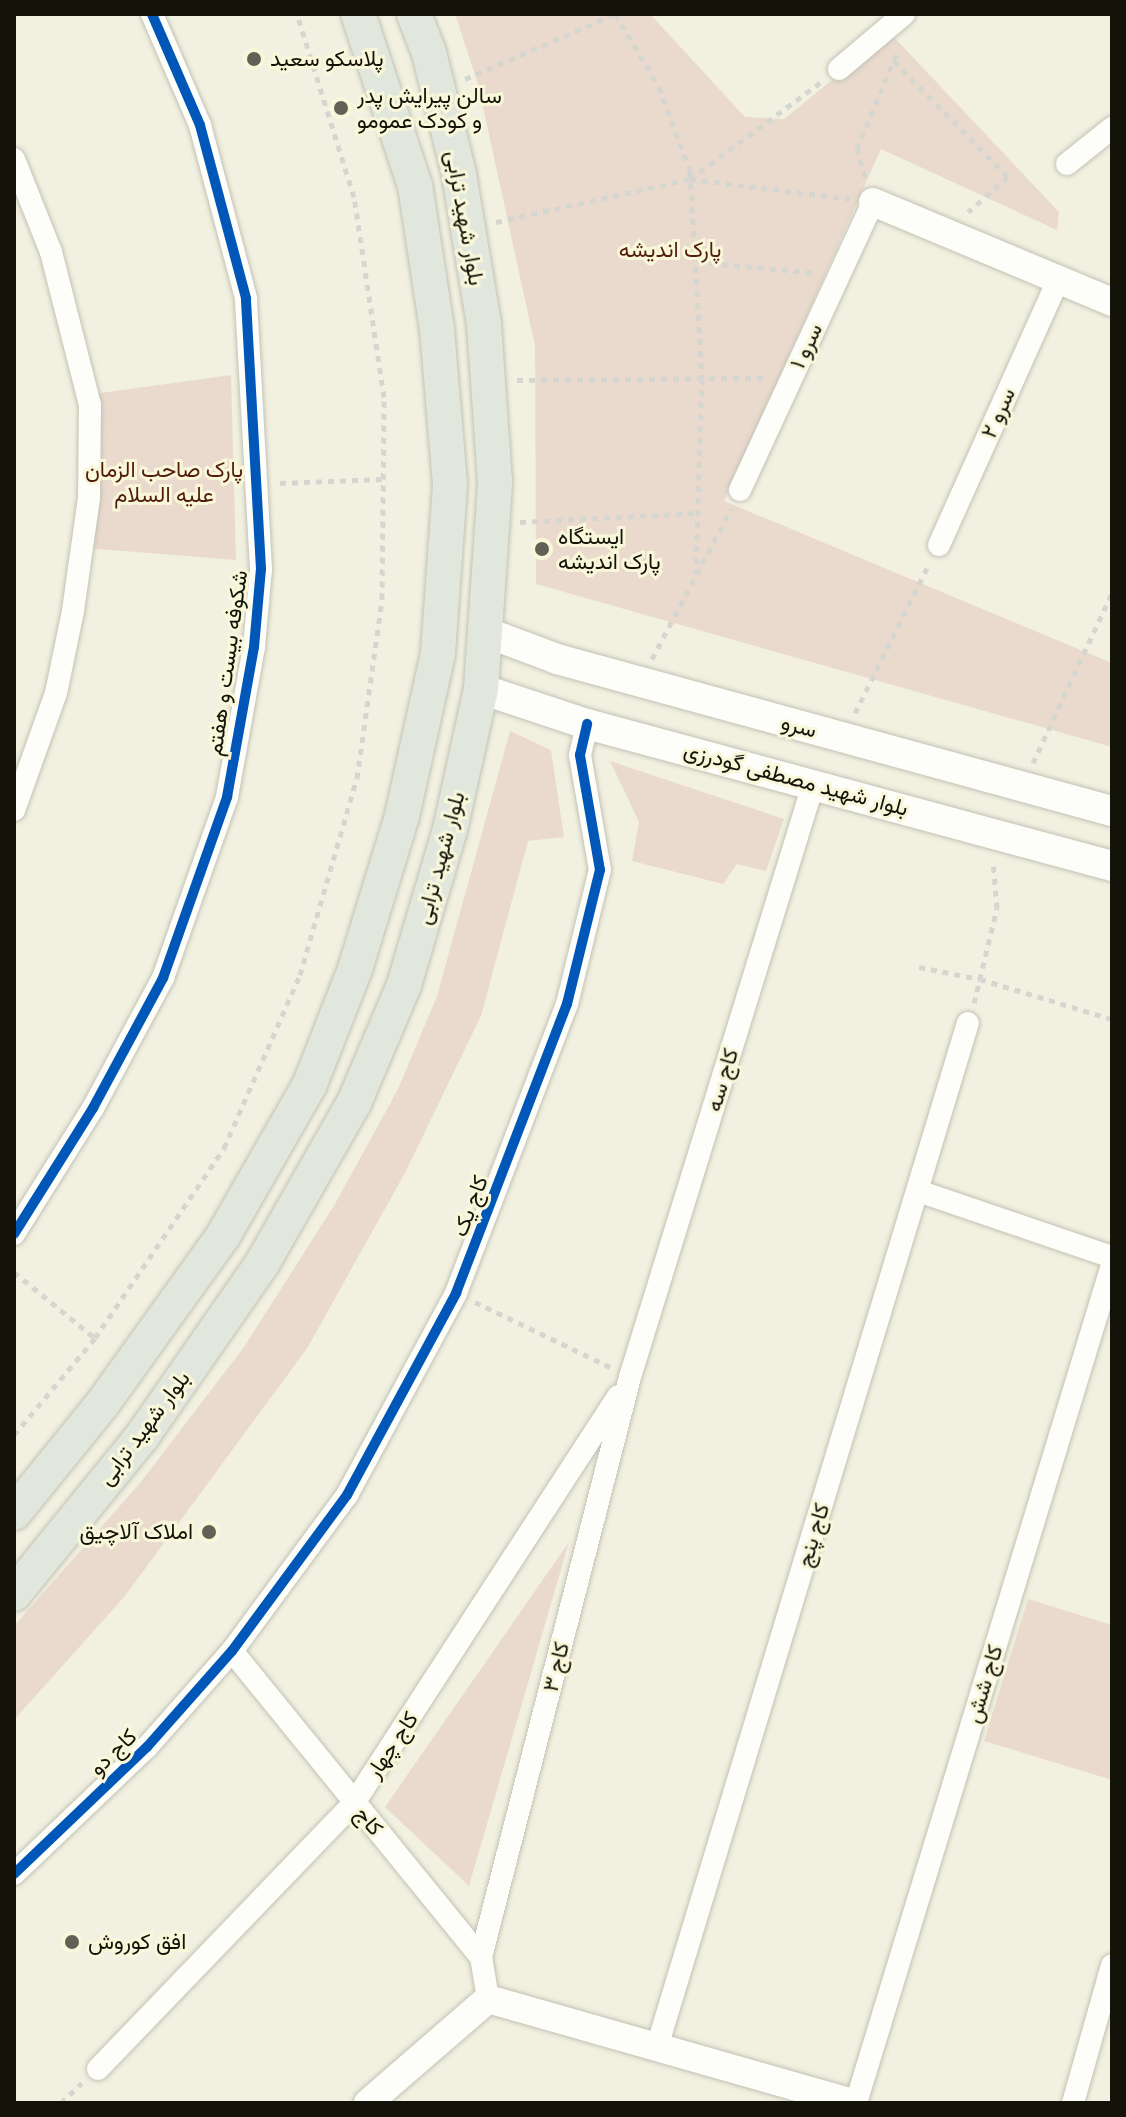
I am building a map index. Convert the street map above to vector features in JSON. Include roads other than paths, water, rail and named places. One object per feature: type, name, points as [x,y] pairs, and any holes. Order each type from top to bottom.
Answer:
[{"type":"main road","name":"بلوار شهید ترابی","points":[[14,1513],[103,1403],[223,1236],[310,1084],[355,969],[402,816],[438,653],[450,484],[437,329],[415,186],[358,14]]},
{"type":"main road","name":"بلوار شهید ترابی","points":[[14,1594],[143,1435],[244,1291],[354,1103],[404,985],[450,830],[481,689],[488,633],[494,523],[488,381],[468,229],[438,90],[414,14]]},
{"type":"main road","points":[[481,689],[438,653],[488,633]]},
{"type":"main road","name":"سرو","points":[[488,633],[640,682],[1112,811]]},
{"type":"main road","name":"بلوار شهید مصطفی گودرزی","points":[[481,689],[587,724],[814,782],[1112,866]]},
{"type":"street","name":"شکوفه بیست و هفتم","points":[[14,1234],[93,1108],[163,978],[227,797],[254,647],[261,569],[246,298],[227,212],[200,125],[152,14]]},
{"type":"street","points":[[839,69],[904,14]]},
{"type":"street","points":[[1067,164],[1112,128]]},
{"type":"street","points":[[14,159],[51,252],[90,405],[89,498],[73,611],[56,693],[14,810]]},
{"type":"street","points":[[873,202],[1112,302]]},
{"type":"street","name":"سرو ۱","points":[[740,490],[873,202]]},
{"type":"street","name":"سرو ۲","points":[[939,545],[1058,280]]},
{"type":"street","name":"کاج یک","points":[[232,1651],[347,1495],[456,1293],[567,1004],[600,870],[580,755],[587,724]]},
{"type":"street","name":"کاج سه","points":[[630,1377],[814,782]]},
{"type":"street","name":"کاج پنج","points":[[657,2047],[968,1023]]},
{"type":"street","points":[[918,1191],[1112,1257]]},
{"type":"street","name":"کاج شش","points":[[854,2103],[1112,1265]]},
{"type":"street","name":"کاج چهار","points":[[98,2069],[354,1803],[630,1377]]},
{"type":"street","name":"کاج ۳","points":[[481,1957],[630,1377]]},
{"type":"street","name":"کاج","points":[[232,1651],[481,1957]]},
{"type":"street","name":"کاج دو","points":[[14,1874],[147,1747],[232,1651]]},
{"type":"street","points":[[481,1957],[488,1999]]},
{"type":"street","points":[[1073,2103],[1112,1965]]},
{"type":"street","points":[[488,1999],[854,2103]]},
{"type":"street","points":[[368,2103],[488,1999]]},
{"type":"place","name":"پلاسکو سعید","points":[[254,59]]},
{"type":"place","name":"سالن پیرایش پدر و کودک عمومو","points":[[341,108]]},
{"type":"place","name":"ایستگاه پارک اندیشه","points":[[542,549]]},
{"type":"place","name":"املاک آلاچیق","points":[[209,1532]]},
{"type":"place","name":"افق کوروش","points":[[72,1942]]},
{"type":"park label","name":"پارک اندیشه","points":[[670,250]]},
{"type":"park label","name":"پارک صاحب الزمان علیه السلام","points":[[164,482]]}]
